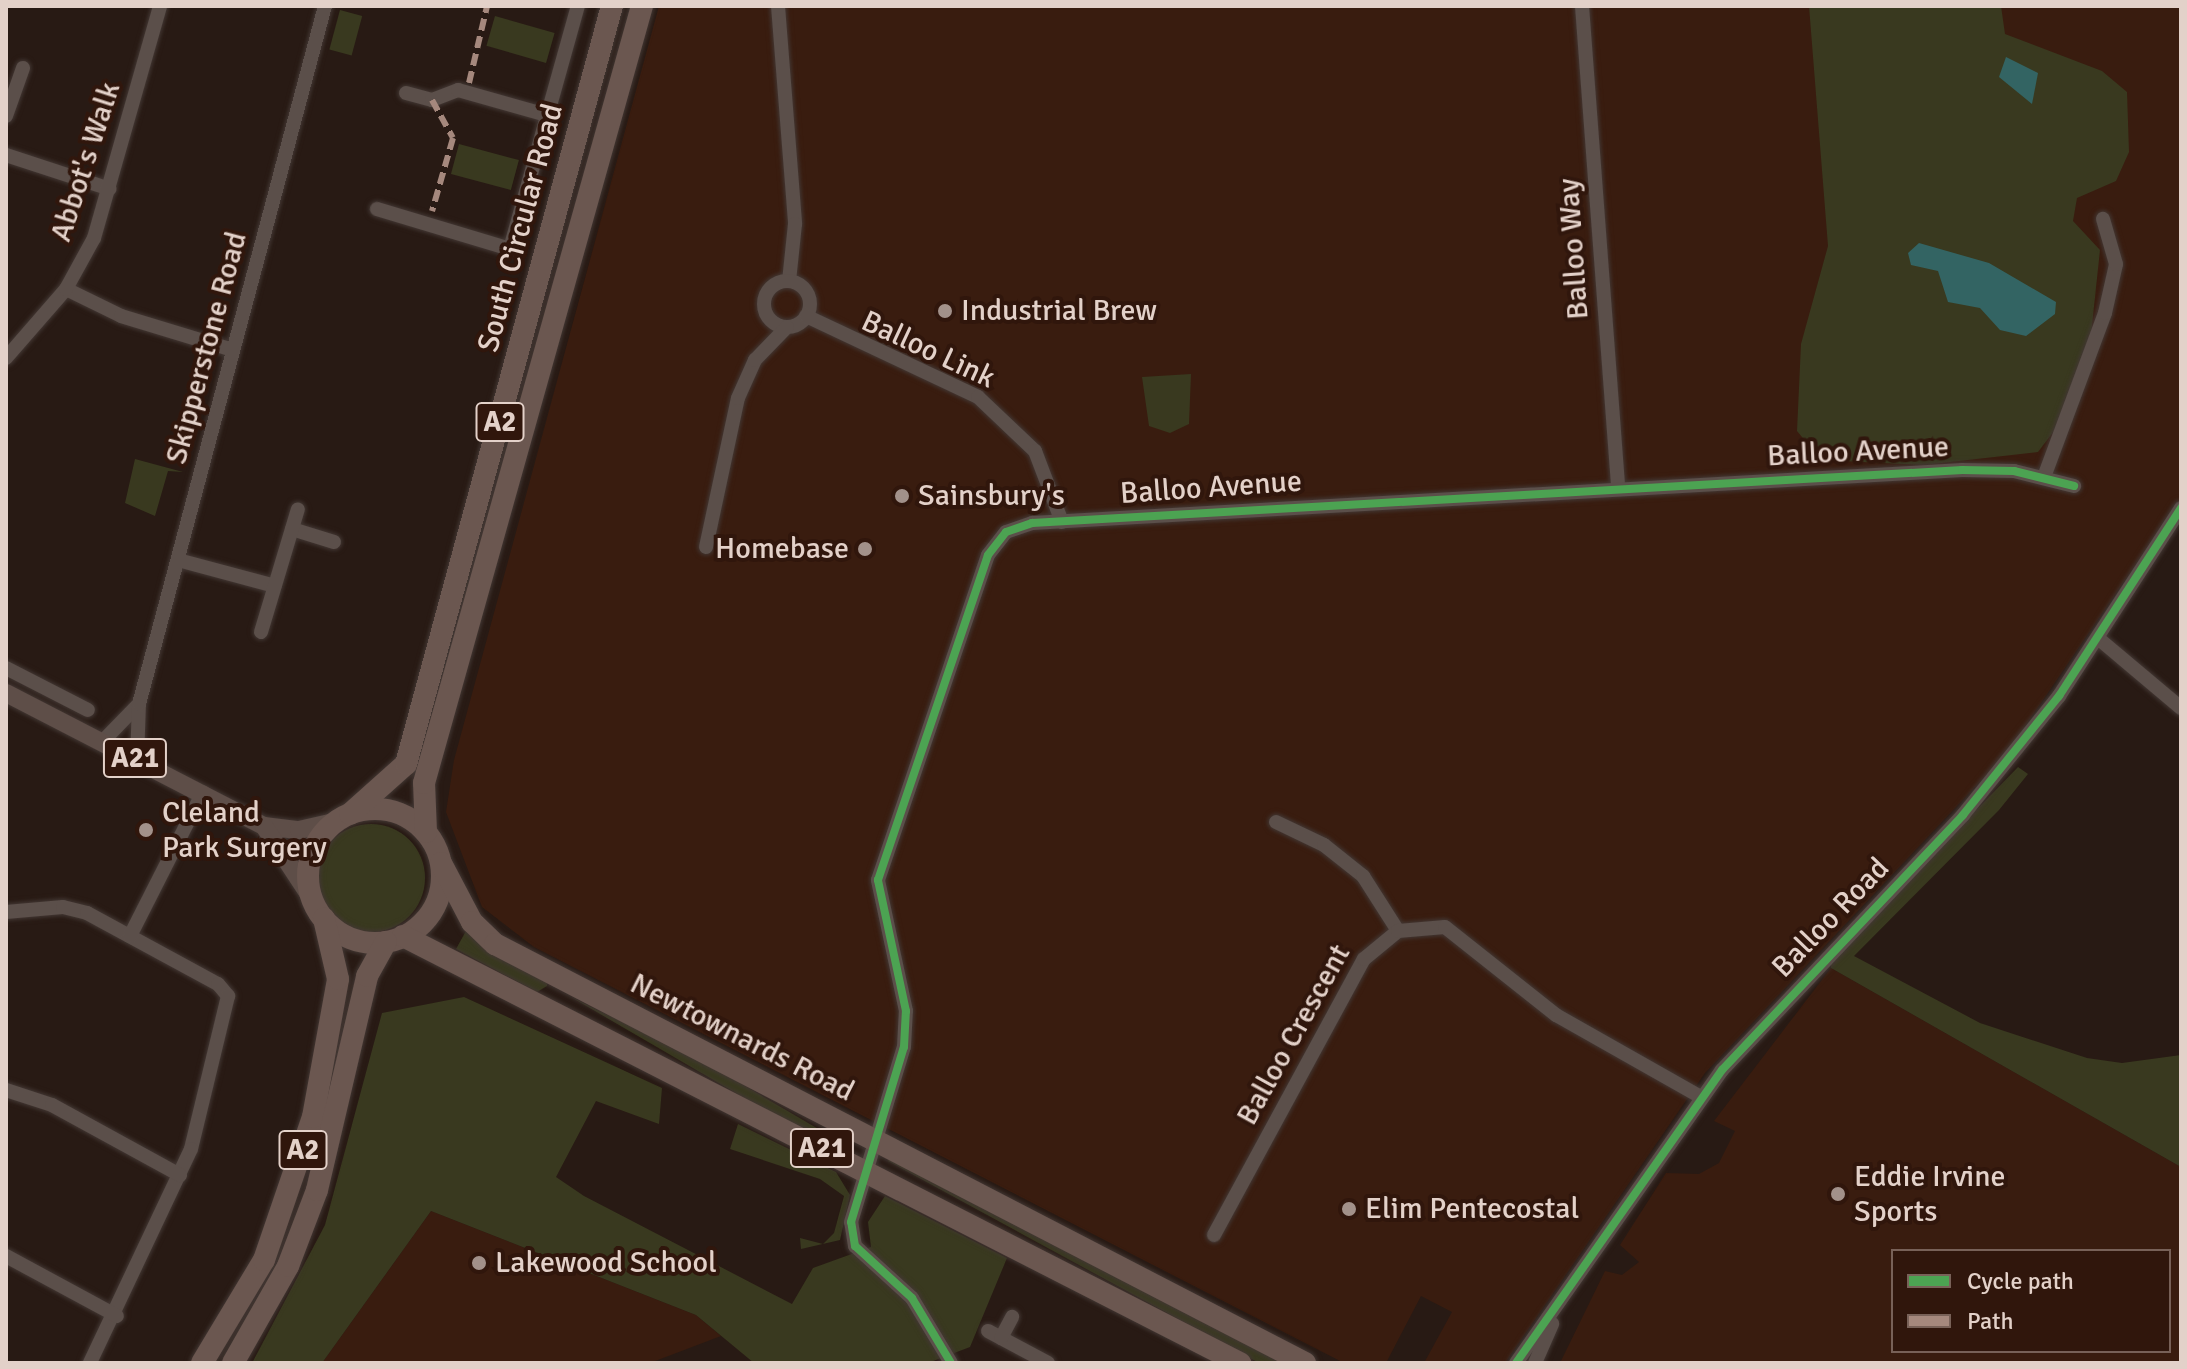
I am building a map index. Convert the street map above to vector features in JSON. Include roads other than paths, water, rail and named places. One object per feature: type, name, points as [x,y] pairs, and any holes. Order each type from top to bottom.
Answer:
[{"type":"highway","name":"South Circular Road","points":[[342,818],[406,764],[612,6]]},
{"type":"highway","points":[[568,169],[593,118],[625,6]]},
{"type":"highway","name":"South Circular Road","points":[[426,832],[424,783],[642,6]]},
{"type":"highway","points":[[342,818],[391,810],[426,832]]},
{"type":"highway","name":"A2","points":[[202,1363],[264,1260],[313,1117],[338,979],[309,865],[342,818]]},
{"type":"highway","name":"A2","points":[[233,1363],[288,1266],[317,1190],[367,976],[394,939],[430,914],[441,863],[426,832]]},
{"type":"highway","name":"Newtownards Road","points":[[441,863],[472,922],[495,944],[752,1077],[871,1156],[1048,1263],[1240,1363]]},
{"type":"highway","points":[[319,910],[341,934],[394,939]]},
{"type":"highway","name":"Newtownards Road","points":[[394,939],[871,1156],[1305,1363]]},
{"type":"main road","name":"A21","points":[[6,693],[264,826],[299,830],[342,818]]},
{"type":"main road","name":"A21","points":[[264,826],[319,910]]},
{"type":"street","name":"Abbot's Walk","points":[[6,358],[66,289],[110,189],[160,6]]},
{"type":"street","name":"Skipperstone Road","points":[[137,760],[139,704],[325,6]]},
{"type":"street","points":[[377,209],[510,249],[578,6]]},
{"type":"street","points":[[778,6],[795,224],[789,281]]},
{"type":"street","name":"Balloo Way","points":[[1582,6],[1618,488]]},
{"type":"street","points":[[6,116],[23,68]]},
{"type":"street","points":[[406,93],[432,100],[458,90],[547,115]]},
{"type":"street","points":[[6,155],[110,189]]},
{"type":"street","points":[[2044,477],[2105,313],[2116,264],[2103,219]]},
{"type":"street","points":[[706,547],[734,413],[755,360],[787,327],[806,316],[809,296],[789,281]]},
{"type":"street","points":[[787,327],[773,322],[764,301],[771,288],[789,281]]},
{"type":"street","points":[[66,289],[121,316],[233,350]]},
{"type":"street","name":"Balloo Link","points":[[806,316],[978,397],[1035,451],[1062,522]]},
{"type":"street","name":"Balloo Avenue","points":[[951,1363],[912,1298],[855,1246],[851,1222],[904,1047],[906,1011],[879,891],[885,853],[988,555],[1006,532],[1062,522],[1962,470],[2044,477],[2074,486]]},
{"type":"street","name":"Balloo Road","points":[[1516,1363],[1701,1097],[1963,815],[2099,639],[2181,508]]},
{"type":"street","points":[[261,632],[298,509]]},
{"type":"street","points":[[292,529],[334,542]]},
{"type":"street","points":[[178,560],[275,586]]},
{"type":"street","points":[[2099,639],[2181,708]]},
{"type":"street","points":[[6,668],[88,710]]},
{"type":"street","name":"Skipperstone Road","points":[[103,741],[139,704]]},
{"type":"street","points":[[130,936],[203,792]]},
{"type":"street","points":[[1276,822],[1324,845],[1363,876],[1398,931],[1445,927],[1556,1015],[1701,1097]]},
{"type":"street","points":[[6,912],[77,909],[130,936],[228,996],[180,1175],[117,1316],[90,1363]]},
{"type":"street","name":"Balloo Crescent","points":[[1214,1235],[1364,959],[1398,931]]},
{"type":"street","points":[[6,1090],[52,1105],[180,1175]]},
{"type":"street","points":[[6,1256],[117,1316]]},
{"type":"street","name":"Balloo Road","points":[[1535,1363],[1564,1298]]},
{"type":"street","points":[[1012,1317],[994,1335],[1048,1363]]},
{"type":"water","points":[[2006,57],[2038,73],[2032,104],[1999,77]]},
{"type":"water","points":[[1919,243],[1989,263],[2056,302],[2055,314],[2026,336],[2000,330],[1980,308],[1948,302],[1938,271],[1911,265],[1908,253]]},
{"type":"place","name":"Industrial Brew","points":[[945,311]]},
{"type":"place","name":"Sainsbury's","points":[[902,496]]},
{"type":"place","name":"Homebase","points":[[865,549]]},
{"type":"place","name":"Cleland Park Surgery","points":[[146,830]]},
{"type":"place","name":"Eddie Irvine Sports","points":[[1838,1194]]},
{"type":"place","name":"Elim Pentecostal","points":[[1349,1209]]},
{"type":"place","name":"Lakewood School","points":[[479,1263]]}]
